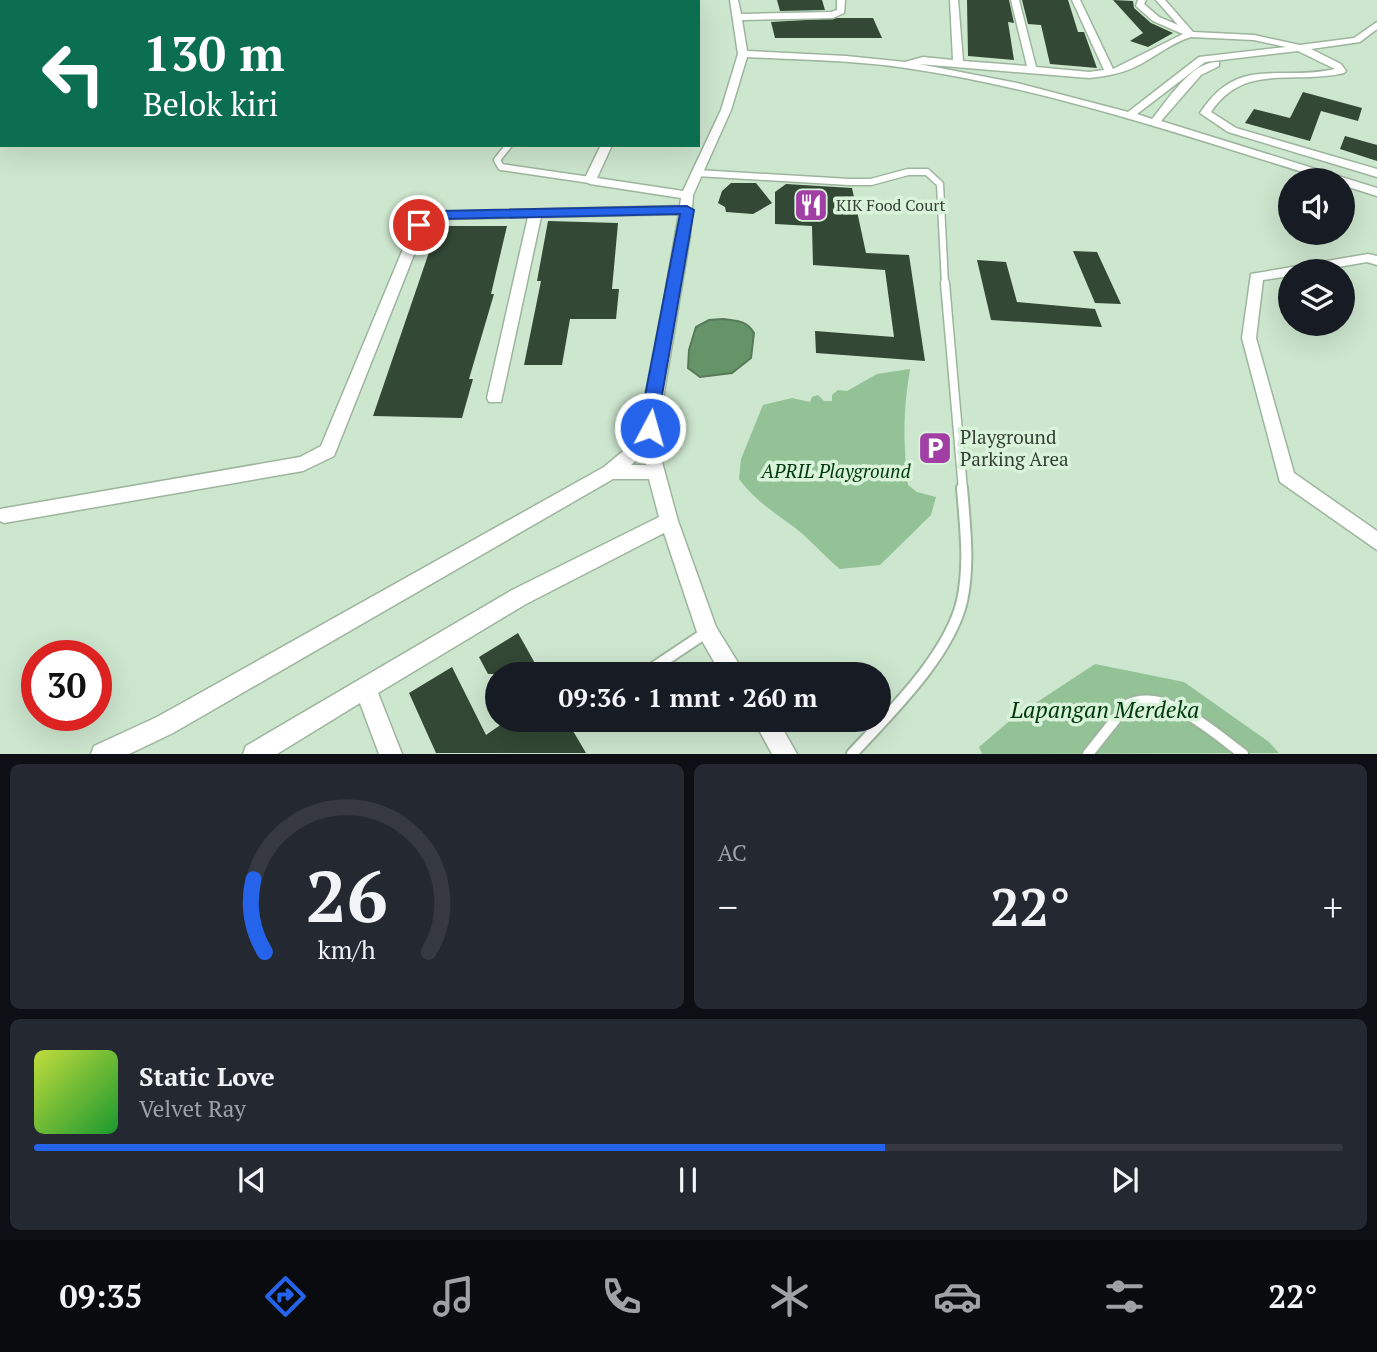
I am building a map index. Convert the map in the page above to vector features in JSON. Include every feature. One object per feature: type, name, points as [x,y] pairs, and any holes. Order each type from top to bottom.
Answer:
[{"type":"street","points":[[726,662],[707,632],[669,521],[648,440],[687,202],[726,110],[743,54],[734,0]]},
{"type":"street","points":[[737,17],[833,15],[841,11],[841,0]]},
{"type":"street","points":[[954,0],[958,62]]},
{"type":"street","points":[[1015,0],[1032,69]]},
{"type":"street","points":[[1076,0],[1110,74]]},
{"type":"street","points":[[1142,0],[1139,4],[1152,16],[1190,34]]},
{"type":"street","points":[[1160,0],[1190,34]]},
{"type":"street","points":[[1154,123],[1198,73],[1208,66],[1357,40],[1377,25]]},
{"type":"street","points":[[905,65],[923,60],[1089,75],[1110,74],[1134,66],[1190,34],[1273,38],[1308,50],[1338,66],[1341,71],[1260,76],[1237,81],[1212,97],[1205,113],[1232,130],[1377,173]]},
{"type":"street","points":[[1130,115],[1202,59],[1353,48],[1377,40]]},
{"type":"street","points":[[743,54],[905,65],[1030,90],[1130,115],[1299,168]]},
{"type":"street","points":[[606,147],[590,180],[687,202]]},
{"type":"street","points":[[1355,185],[1377,192]]},
{"type":"street","points":[[4,515],[315,460],[328,451],[419,225],[440,215],[535,213],[687,202]]},
{"type":"street","points":[[495,398],[535,213]]},
{"type":"street","points":[[1377,261],[1368,258],[1256,277],[1249,338],[1286,477],[1377,542]]},
{"type":"street","points":[[102,754],[165,726],[610,472],[648,440]]},
{"type":"street","points":[[610,472],[657,472]]},
{"type":"street","points":[[254,754],[519,597],[669,521]]},
{"type":"street","points":[[365,687],[391,754]]},
{"type":"street","points":[[772,732],[786,754]]},
{"type":"lane","points":[[507,147],[497,160],[501,167],[590,180]]},
{"type":"lane","points":[[698,173],[872,182],[919,171],[933,175],[940,184],[942,256],[955,381],[967,567],[957,617],[912,690],[852,754]]},
{"type":"lane","points":[[662,662],[707,632]]},
{"type":"lane","points":[[1088,754],[1127,705],[1135,701],[1174,705],[1242,754]]},
{"type":"green space","name":"APRIL Playground","points":[[910,369],[904,427],[908,485],[917,492],[936,497],[931,515],[880,565],[840,569],[745,487],[739,479],[741,459],[763,405],[792,398],[810,402],[812,397],[818,395],[824,401],[832,401],[832,395],[838,390],[847,391],[877,374]]},
{"type":"green space","name":"Lapangan Merdeka","points":[[1095,664],[1184,682],[1269,742],[1279,753],[982,754],[979,747],[1013,718]]},
{"type":"shaded area","points":[[723,319],[744,323],[754,333],[751,358],[732,373],[700,377],[688,368],[689,350],[696,327],[709,320]]},
{"type":"building","points":[[777,0],[822,0],[825,10],[780,11]]},
{"type":"building","points":[[967,0],[1009,0],[1014,23],[1008,22],[1014,60],[968,56]]},
{"type":"building","points":[[1022,0],[1068,0],[1078,32],[1084,32],[1097,68],[1050,64],[1041,25],[1028,24]]},
{"type":"building","points":[[1113,0],[1133,1],[1134,8],[1151,23],[1173,33],[1148,47],[1130,41],[1143,33]]},
{"type":"building","points":[[873,18],[882,38],[775,38],[771,22]]},
{"type":"building","points":[[1303,92],[1362,108],[1358,121],[1321,111],[1310,141],[1245,123],[1254,109],[1290,118]]},
{"type":"building","points":[[1345,136],[1377,145],[1377,161],[1340,149]]},
{"type":"building","points":[[731,183],[756,183],[772,203],[753,214],[726,212],[725,207],[718,203],[722,191]]},
{"type":"building","points":[[786,184],[852,188],[866,253],[909,255],[925,361],[816,353],[815,331],[894,337],[885,270],[813,265],[812,226],[775,224],[775,192]]},
{"type":"building","points":[[548,221],[618,223],[612,289],[619,289],[616,319],[570,319],[562,365],[524,365],[541,281],[537,281]]},
{"type":"building","points":[[438,226],[507,226],[491,294],[494,294],[469,379],[473,379],[462,418],[373,416]]},
{"type":"building","points":[[1073,251],[1097,252],[1121,304],[1095,303]]},
{"type":"building","points":[[977,260],[1006,262],[1017,302],[1095,309],[1102,327],[991,320]]},
{"type":"building","points":[[518,633],[534,662],[485,662],[485,668],[479,657]]},
{"type":"building","points":[[452,667],[486,735],[490,732],[574,732],[586,753],[436,753],[409,693]]},
{"type":"place","name":"KIK Food Court","points":[[811,205]]},
{"type":"place","name":"Playground Parking Area","points":[[935,448]]},
{"type":"route","points":[[419,225],[440,215],[687,210],[650,428]]}]
